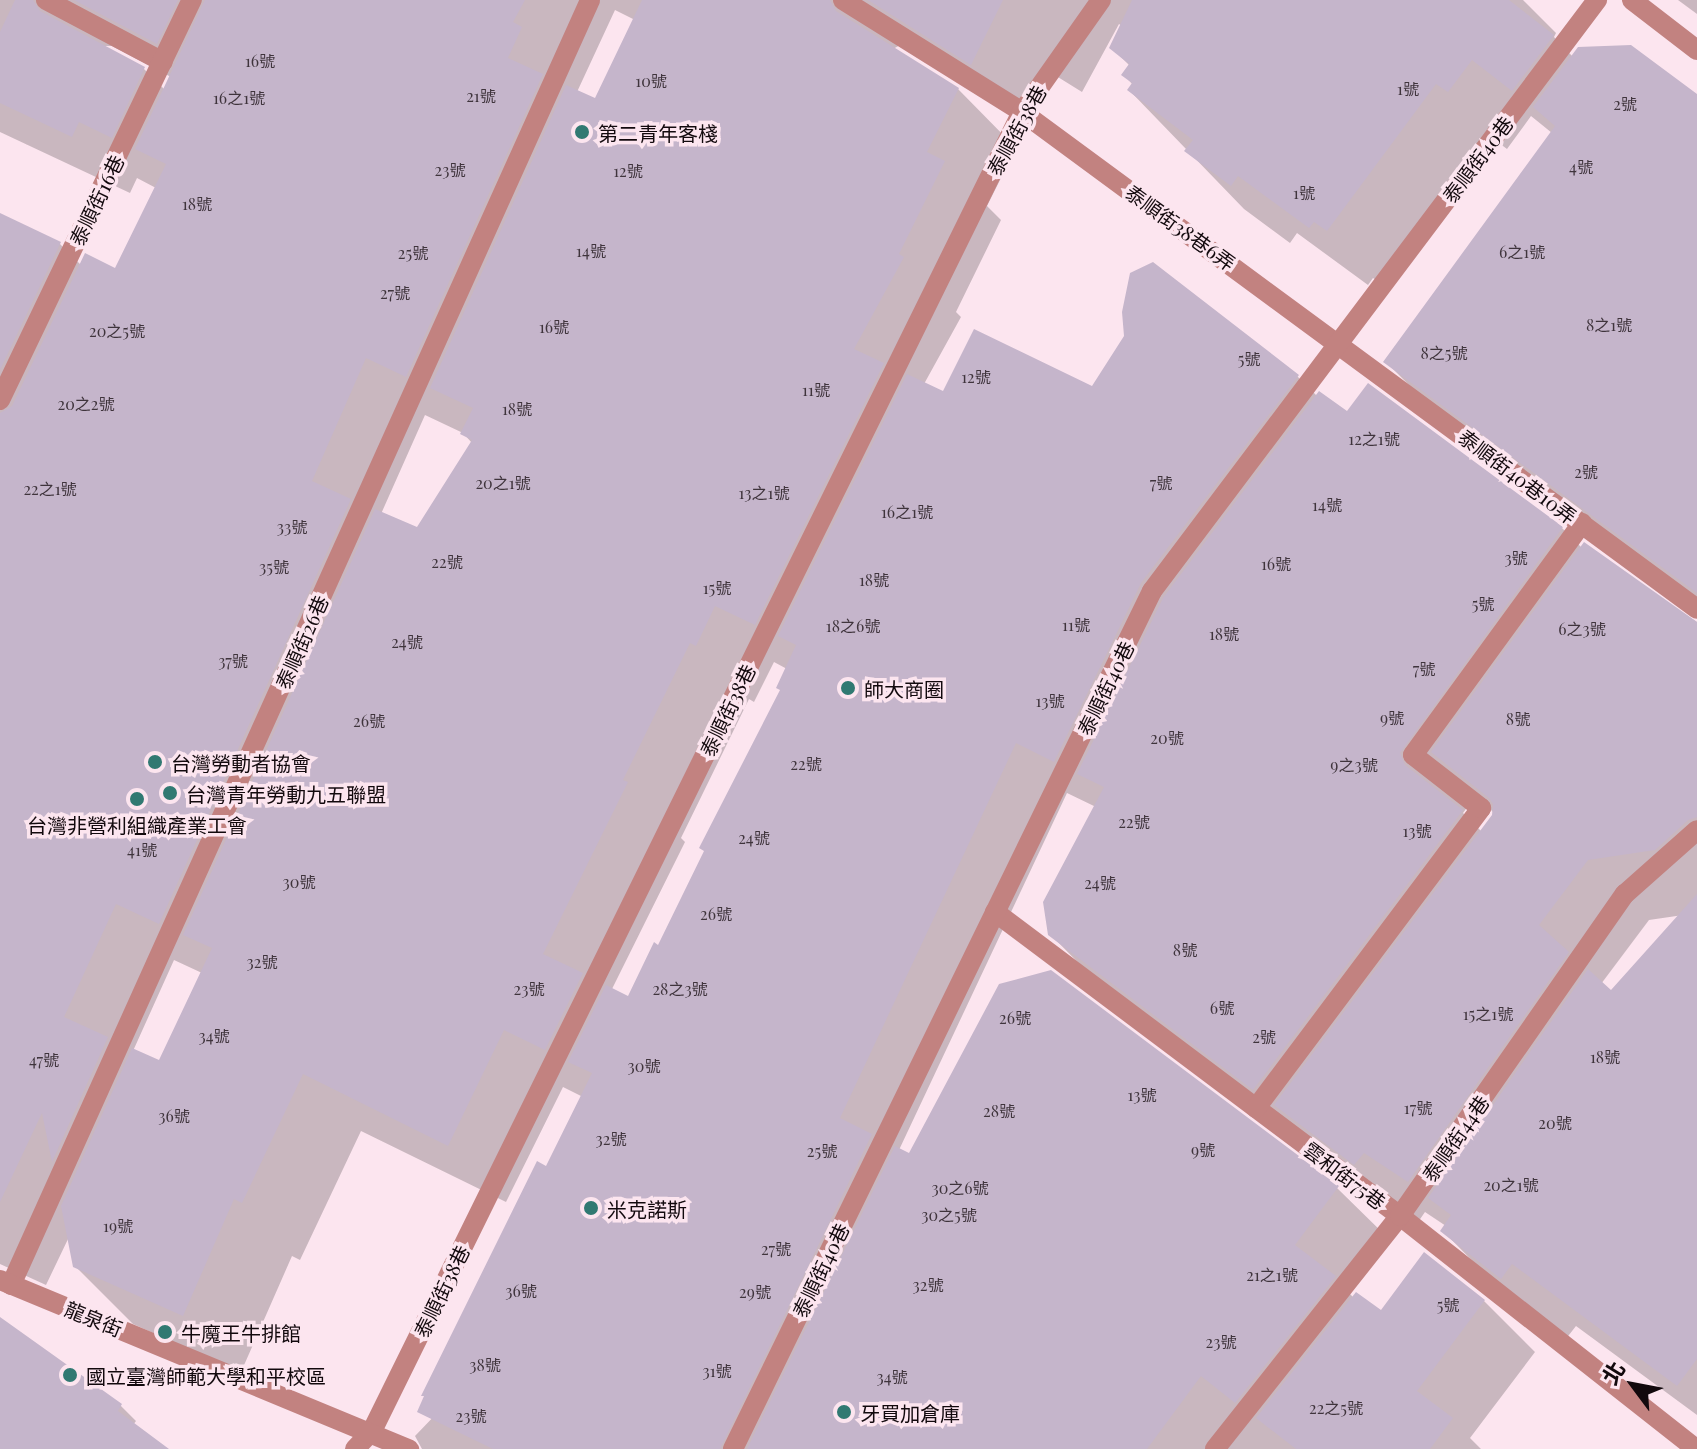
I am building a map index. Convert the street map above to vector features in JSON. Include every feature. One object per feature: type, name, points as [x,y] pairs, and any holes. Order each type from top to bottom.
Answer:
[{"type":"street","points":[[46,0],[163,62]]},
{"type":"street","name":"泰順街16巷","points":[[0,400],[192,0]]},
{"type":"street","name":"泰順街26巷","points":[[6,1282],[590,0]]},
{"type":"street","name":"泰順街38巷6弄","points":[[843,0],[1022,112],[1339,342]]},
{"type":"street","name":"泰順街38巷","points":[[355,1449],[372,1431],[1022,112],[1101,0]]},
{"type":"street","name":"泰順街40巷","points":[[733,1449],[1152,591],[1597,0]]},
{"type":"street","points":[[1632,0],[1697,50]]},
{"type":"street","name":"泰順街40巷10弄","points":[[1339,342],[1697,609]]},
{"type":"street","points":[[1256,1108],[1481,808],[1413,755],[1582,523]]},
{"type":"street","name":"泰順街44巷","points":[[1215,1449],[1400,1216],[1625,894],[1697,830]]},
{"type":"street","name":"雲和街75巷","points":[[995,912],[1400,1216],[1692,1444]]},
{"type":"street","name":"龍泉街","points":[[6,1282],[372,1431],[409,1449]]},
{"type":"building","points":[[15,0],[33,0],[40,11],[145,67],[112,138],[79,122],[72,137],[0,103],[0,32]]},
{"type":"building","points":[[74,0],[178,0],[157,44]]},
{"type":"building","points":[[205,0],[525,0],[513,22],[522,27],[508,58],[543,74],[406,377],[366,358],[312,481],[351,499],[159,924],[116,904],[64,1017],[108,1037],[52,1162],[42,1113],[0,1202],[0,413],[12,406],[85,253],[115,268],[166,164],[135,149]]},
{"type":"building","points":[[642,0],[830,0],[836,11],[959,88],[927,152],[945,161],[899,254],[904,257],[854,349],[884,363],[755,625],[715,606],[696,646],[690,643],[623,780],[628,782],[543,954],[583,973],[545,1050],[504,1030],[448,1146],[303,1074],[242,1203],[234,1199],[183,1316],[73,1267],[61,1206],[132,1048],[159,1060],[212,948],[183,935],[375,509],[417,527],[472,440],[460,434],[473,408],[430,388],[566,85],[595,98]]},
{"type":"building","points":[[868,0],[1003,0],[971,65]]},
{"type":"building","points":[[1132,0],[1509,0],[1554,35],[1512,91],[1472,60],[1448,92],[1436,84],[1327,231],[1314,222],[1309,228],[1238,176],[1231,186],[1184,151],[1193,140],[1127,90],[1132,83],[1121,75],[1129,64],[1109,48]]},
{"type":"building","points":[[1631,45],[1697,94],[1697,593],[1383,362],[1555,126],[1533,107],[1578,47]]},
{"type":"building","points":[[0,213],[61,242],[0,370]]},
{"type":"building","points":[[1153,262],[1299,375],[1141,583],[1054,762],[1016,743],[840,1118],[872,1134],[720,1449],[493,1449],[417,1412],[424,1396],[421,1396],[537,1161],[546,1166],[592,1073],[568,1062],[606,985],[628,996],[654,942],[658,945],[704,851],[699,848],[780,690],[776,688],[796,645],[778,636],[907,374],[943,391],[974,329],[1092,386],[1124,336],[1122,312],[1130,273]]},
{"type":"building","points":[[1368,383],[1563,527],[1400,753],[1405,765],[1463,810],[1253,1090],[1048,935],[1043,902],[1104,787],[1077,774],[1163,598],[1319,391],[1347,411]]},
{"type":"building","points":[[1584,542],[1697,622],[1697,817],[1688,820],[1655,850],[1588,860],[1539,925],[1569,952],[1408,1182],[1364,1153],[1354,1165],[1274,1105],[1492,815],[1493,804],[1489,798],[1431,752]]},
{"type":"building","points":[[1697,894],[1697,1359],[1677,1386],[1512,1264],[1501,1279],[1440,1231],[1451,1215],[1428,1198],[1588,969],[1611,990]]},
{"type":"building","points":[[1051,970],[1339,1186],[1295,1245],[1336,1276],[1235,1403],[1201,1376],[1147,1449],[747,1449],[895,1146],[909,1153],[999,984]]},
{"type":"building","points":[[1424,1252],[1485,1300],[1417,1391],[1453,1418],[1430,1449],[1296,1449],[1256,1418],[1356,1292],[1381,1310]]},
{"type":"building","points":[[0,1317],[122,1404],[118,1411],[169,1449],[0,1449]]},
{"type":"place","name":"第二青年客棧","points":[[582,132]]},
{"type":"place","name":"師大商圈","points":[[848,688]]},
{"type":"place","name":"台灣勞動者協會","points":[[155,762]]},
{"type":"place","name":"台灣青年勞動九五聯盟","points":[[170,793]]},
{"type":"place","name":"台灣非營利組織產業工會","points":[[137,799]]},
{"type":"place","name":"米克諾斯","points":[[591,1208]]},
{"type":"place","name":"牛魔王牛排館","points":[[165,1332]]},
{"type":"place","name":"國立臺灣師範大學和平校區","points":[[70,1375]]},
{"type":"place","name":"牙買加倉庫","points":[[844,1412]]}]
